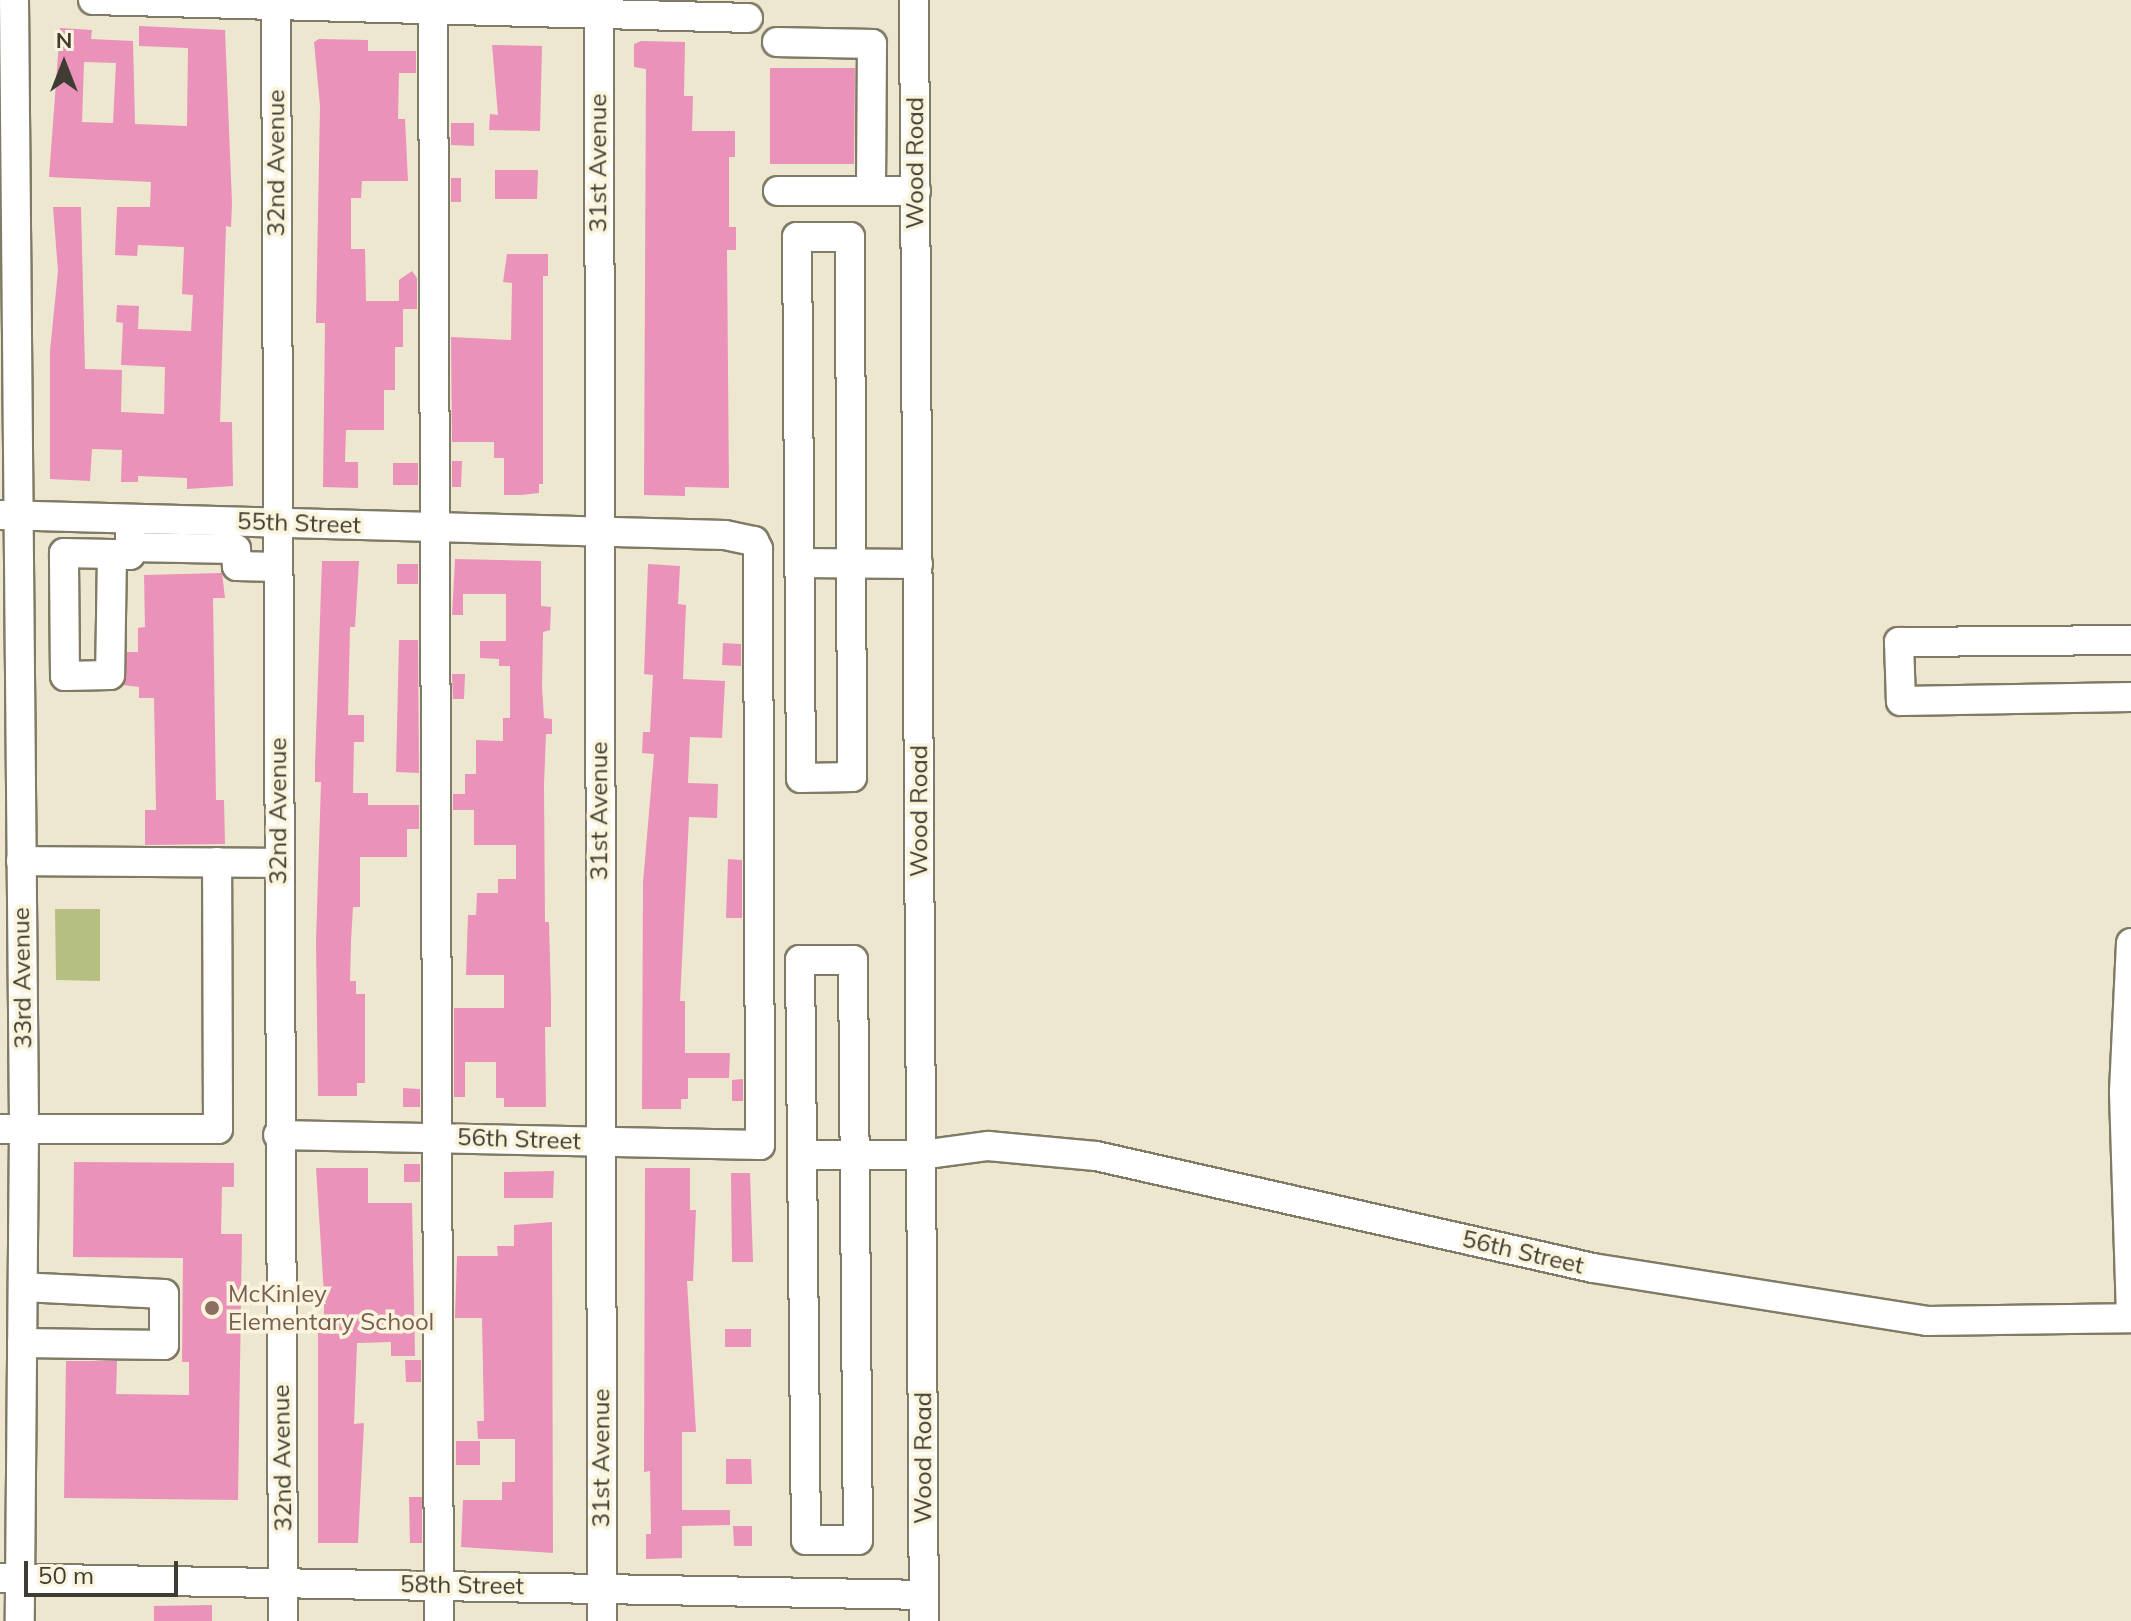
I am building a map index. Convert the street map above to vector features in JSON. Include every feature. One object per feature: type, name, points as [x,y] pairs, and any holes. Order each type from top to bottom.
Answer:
[{"type":"street","name":"33rd Avenue","points":[[14,0],[8,515],[21,861],[12,1130],[23,1287],[10,1578],[20,1621]]},
{"type":"street","points":[[93,0],[599,7],[748,18]]},
{"type":"street","name":"Wood Road","points":[[914,0],[924,1608]]},
{"type":"street","name":"32nd Avenue","points":[[276,2],[278,1135],[283,1621]]},
{"type":"street","points":[[433,4],[439,1621]]},
{"type":"street","name":"31st Avenue","points":[[599,7],[602,1621]]},
{"type":"street","points":[[777,42],[872,44],[889,31],[915,30]]},
{"type":"street","points":[[871,191],[872,44]]},
{"type":"street","points":[[873,80],[915,80]]},
{"type":"street","points":[[778,191],[916,191]]},
{"type":"street","points":[[797,237],[850,237],[852,777],[801,778],[800,563],[797,237]]},
{"type":"street","name":"55th Street","points":[[8,515],[744,537],[758,549],[760,1145]]},
{"type":"street","points":[[130,519],[121,551],[236,549],[237,566],[277,567]]},
{"type":"street","points":[[800,563],[918,564]]},
{"type":"street","points":[[2131,640],[1899,642],[1901,701],[2131,697]]},
{"type":"street","points":[[21,861],[278,863]]},
{"type":"street","points":[[12,1130],[218,1129],[217,862]]},
{"type":"street","points":[[2131,943],[2124,1093],[2131,1316]]},
{"type":"street","points":[[800,960],[853,960],[852,1155],[858,1540],[806,1540],[800,960]]},
{"type":"street","name":"56th Street","points":[[278,1135],[760,1145]]},
{"type":"street","name":"56th Street","points":[[802,1155],[921,1155],[988,1146],[1096,1156],[1593,1268],[1927,1321],[2131,1316]]},
{"type":"street","points":[[22,1343],[164,1345],[164,1294],[23,1287]]},
{"type":"street","name":"58th Street","points":[[10,1578],[601,1589],[924,1608]]},
{"type":"green space","points":[[55,909],[100,909],[100,981],[56,980]]},
{"type":"building","points":[[139,26],[225,30],[232,203],[231,227],[226,226],[220,422],[232,422],[233,486],[187,489],[187,478],[138,476],[138,482],[121,482],[122,450],[92,449],[90,481],[50,479],[50,351],[58,271],[53,207],[81,207],[85,369],[122,370],[121,412],[164,414],[165,367],[121,365],[123,323],[116,322],[117,305],[139,306],[138,329],[191,331],[193,295],[182,294],[184,247],[138,245],[137,256],[115,255],[117,207],[150,207],[151,182],[49,177],[60,28],[92,30],[91,39],[133,41],[135,124],[187,126],[188,48],[139,46]],"holes":[[[84,62],[116,63],[113,123],[82,122]]]},
{"type":"building","points":[[319,39],[368,40],[368,51],[416,51],[416,73],[399,73],[398,119],[405,119],[408,181],[362,181],[361,198],[351,198],[351,249],[365,249],[366,301],[399,301],[399,280],[412,271],[417,278],[417,309],[403,309],[403,347],[395,347],[395,390],[384,390],[384,430],[346,430],[345,462],[358,462],[358,488],[323,487],[325,323],[316,323],[320,106],[314,42]]},
{"type":"building","points":[[641,41],[685,42],[684,96],[693,96],[692,131],[735,131],[735,157],[729,157],[729,227],[736,227],[736,250],[727,250],[729,488],[685,487],[685,496],[644,495],[646,69],[634,67],[634,44]]},
{"type":"building","points":[[492,45],[542,46],[540,131],[489,130],[490,114],[498,115]]},
{"type":"building","points":[[770,68],[855,68],[854,164],[770,164]]},
{"type":"building","points":[[451,123],[474,123],[474,146],[451,145]]},
{"type":"building","points":[[495,170],[538,170],[537,199],[495,199]]},
{"type":"building","points":[[451,178],[461,178],[461,202],[451,202]]},
{"type":"building","points":[[507,254],[548,254],[548,276],[543,276],[543,484],[539,484],[539,493],[521,495],[504,495],[504,458],[494,458],[494,442],[452,442],[451,337],[511,340],[512,283],[503,282]]},
{"type":"building","points":[[452,461],[462,461],[461,487],[452,487]]},
{"type":"building","points":[[393,463],[418,463],[418,485],[393,485]]},
{"type":"building","points":[[455,559],[541,561],[541,606],[551,607],[550,630],[543,632],[542,687],[544,718],[552,719],[552,734],[546,734],[544,785],[545,922],[549,922],[551,999],[551,1027],[545,1027],[546,1107],[504,1107],[504,1098],[496,1098],[496,1062],[465,1062],[465,1097],[454,1097],[454,1008],[504,1008],[504,975],[466,975],[468,915],[476,915],[477,893],[498,893],[498,879],[516,879],[516,845],[474,845],[474,810],[453,810],[453,794],[465,794],[465,774],[476,774],[476,740],[503,741],[503,718],[510,718],[510,666],[499,666],[499,659],[480,658],[480,641],[506,641],[506,594],[463,594],[463,615],[452,615]]},
{"type":"building","points":[[322,561],[359,561],[355,627],[350,627],[348,715],[364,715],[364,742],[354,742],[353,793],[368,793],[368,805],[419,805],[419,829],[407,829],[407,857],[360,857],[360,907],[353,907],[350,981],[356,981],[356,994],[365,994],[365,1083],[357,1083],[357,1096],[318,1096],[316,941],[321,782],[315,782],[315,764]]},
{"type":"building","points":[[397,564],[418,564],[418,584],[397,584]]},
{"type":"building","points":[[648,564],[680,566],[678,604],[686,605],[683,679],[725,681],[722,738],[690,737],[688,783],[718,784],[717,818],[689,817],[680,1001],[685,1001],[685,1053],[730,1053],[729,1078],[688,1078],[688,1099],[681,1099],[681,1109],[642,1109],[643,883],[654,754],[642,753],[643,732],[650,732],[653,675],[644,674]]},
{"type":"building","points":[[222,573],[225,598],[213,598],[216,800],[224,800],[225,844],[145,845],[145,810],[156,810],[154,698],[139,698],[139,687],[123,685],[127,652],[138,652],[138,628],[145,627],[144,575]]},
{"type":"building","points":[[399,640],[418,640],[419,773],[396,772]]},
{"type":"building","points":[[723,643],[741,644],[741,666],[722,665]]},
{"type":"building","points":[[452,674],[465,674],[464,699],[453,699]]},
{"type":"building","points":[[728,859],[742,860],[742,918],[726,918]]},
{"type":"building","points":[[743,1079],[743,1101],[732,1101],[732,1080]]},
{"type":"building","points":[[403,1088],[420,1089],[420,1107],[403,1107]]},
{"type":"building","name":"McKinley Elementary School","points":[[74,1162],[234,1163],[234,1187],[222,1187],[221,1234],[242,1234],[238,1500],[64,1498],[66,1361],[117,1361],[116,1394],[189,1395],[189,1362],[182,1362],[183,1258],[73,1257]]},
{"type":"building","points":[[404,1164],[420,1164],[420,1182],[404,1182]]},
{"type":"building","points":[[316,1168],[368,1168],[368,1203],[412,1203],[415,1356],[391,1356],[391,1342],[357,1343],[354,1424],[364,1423],[358,1543],[318,1543],[318,1327],[324,1327],[324,1294]]},
{"type":"building","points":[[645,1168],[690,1168],[690,1210],[696,1210],[693,1281],[687,1281],[696,1432],[682,1432],[682,1510],[730,1510],[730,1525],[682,1526],[682,1558],[646,1559],[646,1534],[651,1534],[650,1471],[644,1472]]},
{"type":"building","points":[[554,1171],[553,1198],[504,1198],[504,1172]]},
{"type":"building","points":[[731,1173],[750,1173],[753,1262],[732,1262]]},
{"type":"building","points":[[552,1222],[553,1553],[461,1547],[463,1500],[502,1500],[502,1482],[515,1482],[515,1439],[478,1439],[477,1421],[484,1421],[482,1318],[455,1318],[457,1256],[498,1256],[497,1246],[514,1246],[514,1225]]},
{"type":"building","points":[[725,1329],[751,1329],[751,1347],[725,1347]]},
{"type":"building","points":[[405,1360],[421,1360],[421,1382],[406,1382]]},
{"type":"building","points":[[456,1441],[480,1441],[480,1465],[456,1465]]},
{"type":"building","points":[[726,1459],[751,1459],[752,1484],[726,1484]]},
{"type":"building","points":[[409,1497],[422,1497],[422,1543],[410,1543]]},
{"type":"building","points":[[733,1526],[752,1526],[752,1546],[734,1546]]},
{"type":"building","points":[[212,1605],[212,1621],[154,1621],[154,1606]]},
{"type":"place","name":"McKinley Elementary School","points":[[212,1308]]}]
